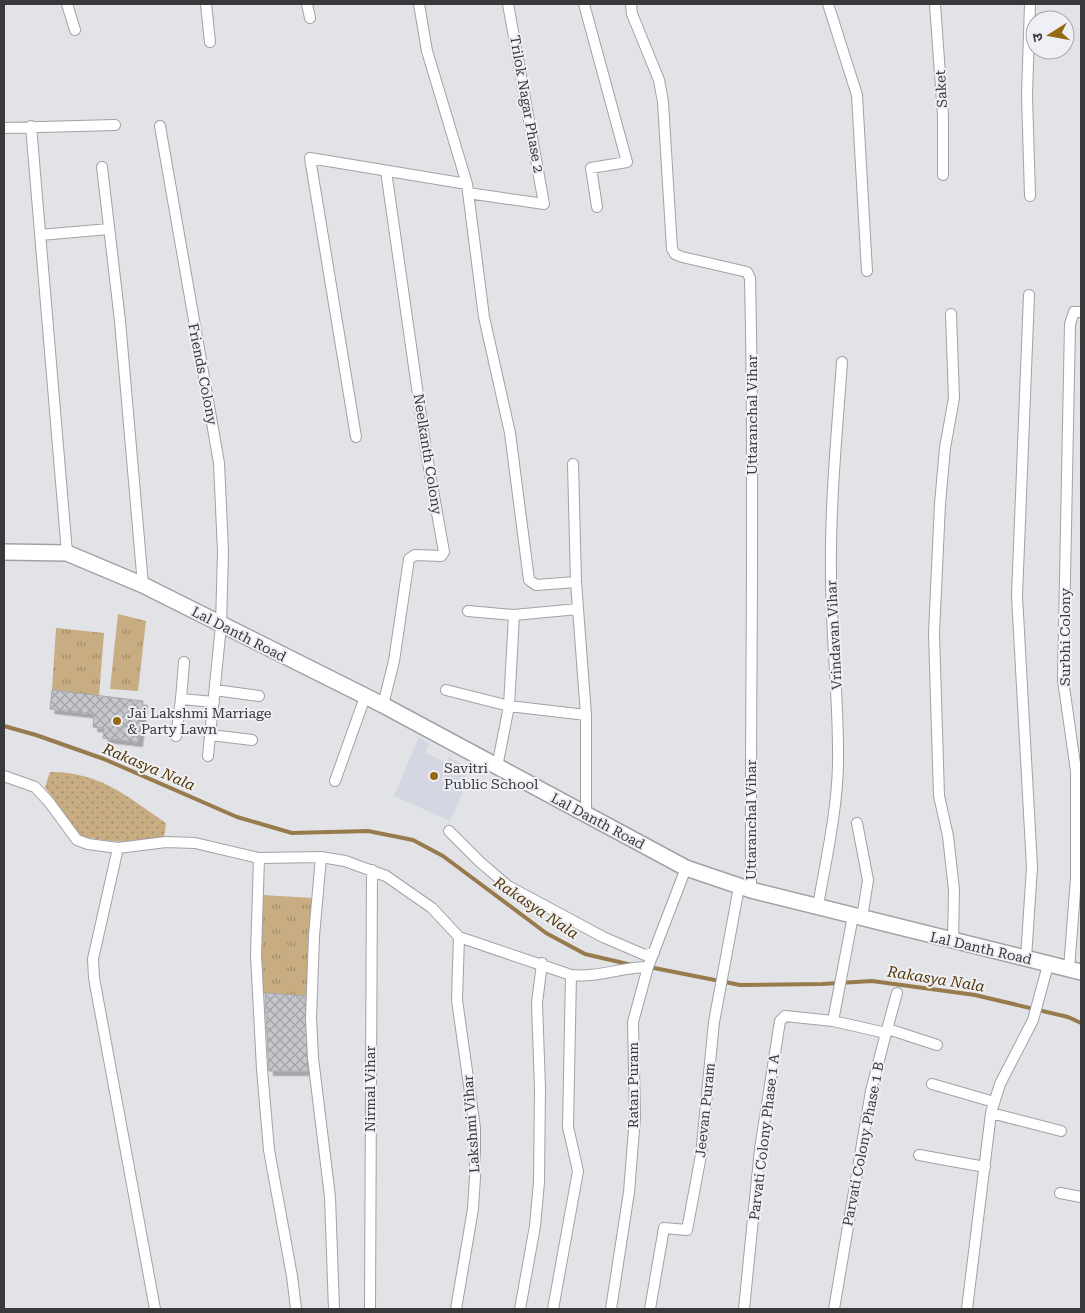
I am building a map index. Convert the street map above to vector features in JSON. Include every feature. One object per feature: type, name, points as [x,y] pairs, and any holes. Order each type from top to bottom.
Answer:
[{"type":"street","points":[[67,4],[75,30]]},
{"type":"street","points":[[206,4],[210,42]]},
{"type":"street","points":[[307,4],[310,18]]},
{"type":"street","points":[[419,4],[427,52],[467,188],[484,317],[510,433],[529,580],[536,585],[576,582]]},
{"type":"street","name":"Trilok Nagar Phase 2","points":[[467,188],[544,204],[508,4]]},
{"type":"street","points":[[584,4],[627,162],[591,168],[597,207]]},
{"type":"street","name":"Uttaranchal Vihar","points":[[631,4],[632,14],[659,80],[663,102],[672,249],[675,254],[682,257],[747,272],[750,278],[753,425],[745,888]]},
{"type":"street","points":[[828,4],[857,95],[867,271]]},
{"type":"street","name":"Saket","points":[[935,4],[942,96],[943,175]]},
{"type":"street","points":[[1030,4],[1027,95],[1030,196]]},
{"type":"street","points":[[4,128],[115,125]]},
{"type":"street","points":[[31,126],[67,553]]},
{"type":"street","name":"Friends Colony","points":[[160,126],[219,463],[223,550],[221,624],[208,756]]},
{"type":"street","points":[[356,436],[310,158],[467,188]]},
{"type":"street","points":[[102,167],[121,331],[143,585]]},
{"type":"street","name":"Neelkanth Colony","points":[[382,705],[394,661],[409,559],[415,555],[441,556],[444,552],[426,451],[386,171]]},
{"type":"street","points":[[40,234],[109,228]]},
{"type":"street","points":[[1026,958],[1032,867],[1017,596],[1029,295]]},
{"type":"street","name":"Surbhi Colony","points":[[1075,970],[1076,771],[1063,680],[1066,429],[1070,324],[1074,312],[1081,312]]},
{"type":"street","points":[[951,314],[954,398],[945,448],[940,504],[934,633],[939,796],[948,836],[954,890],[953,942]]},
{"type":"street","name":"Vrindavan Vihar","points":[[818,906],[834,820],[838,765],[838,712],[831,574],[836,445],[842,362]]},
{"type":"street","points":[[573,464],[576,582],[586,715],[586,813]]},
{"type":"street","name":"Lal Danth Road","points":[[4,552],[67,553],[143,585],[382,705],[686,868],[745,888],[953,942],[1075,970]]},
{"type":"street","points":[[468,611],[514,615],[578,609]]},
{"type":"street","points":[[497,767],[509,706],[514,615]]},
{"type":"street","points":[[176,736],[184,662]]},
{"type":"street","points":[[215,690],[259,696]]},
{"type":"street","points":[[446,690],[509,706],[586,715]]},
{"type":"street","points":[[335,781],[364,696]]},
{"type":"street","points":[[181,699],[214,702]]},
{"type":"street","points":[[210,735],[252,740]]},
{"type":"street","points":[[4,776],[35,787],[49,802],[77,840],[88,844],[118,848],[166,842],[195,843],[259,858],[320,857],[345,861],[386,876],[432,908],[460,937],[542,963],[571,975],[587,977],[627,967],[648,967]]},
{"type":"street","points":[[857,823],[868,880],[842,973],[833,1021],[887,1031],[937,1045]]},
{"type":"street","points":[[448,831],[508,886],[603,937],[645,955],[654,953]]},
{"type":"street","points":[[118,848],[94,959],[94,978],[155,1309]]},
{"type":"street","points":[[320,857],[314,936],[311,1018],[313,1058],[330,1206],[334,1309]]},
{"type":"street","points":[[259,858],[256,955],[262,1069],[269,1150],[292,1276],[296,1309]]},
{"type":"street","name":"Ratan Puram","points":[[611,1309],[630,1182],[635,1117],[633,1022],[648,967],[686,868]]},
{"type":"street","name":"Nirmal Vihar","points":[[370,1309],[372,870]]},
{"type":"street","name":"Jeevan Puram","points":[[650,1309],[664,1228],[687,1230],[701,1155],[714,1022],[723,973],[745,888]]},
{"type":"street","name":"Lakshmi Vihar","points":[[456,1309],[473,1209],[475,1177],[474,1128],[457,1000],[460,937]]},
{"type":"street","points":[[520,1309],[535,1226],[539,1182],[540,1096],[537,1003],[542,963]]},
{"type":"street","points":[[967,1309],[991,1113],[1000,1084],[1033,1020],[1048,965]]},
{"type":"street","points":[[553,1309],[578,1171],[568,1127],[571,975]]},
{"type":"street","name":"Parvati Colony Phase 1 B","points":[[834,1309],[871,1091],[897,993]]},
{"type":"street","name":"Parvati Colony Phase 1 A","points":[[744,1309],[760,1149],[780,1020],[785,1016],[833,1021]]},
{"type":"street","points":[[932,1084],[994,1102]]},
{"type":"street","points":[[991,1113],[1061,1131]]},
{"type":"street","points":[[919,1155],[985,1167]]},
{"type":"street","points":[[1060,1193],[1081,1197]]},
{"type":"shaded area","name":"Savitri Public School","points":[[419,737],[429,743],[425,753],[446,762],[449,757],[469,768],[462,783],[466,785],[450,821],[394,796]]},
{"type":"green space","points":[[118,614],[146,621],[138,691],[110,689]]},
{"type":"green space","points":[[56,628],[104,633],[99,696],[52,690]]},
{"type":"green space","points":[[50,772],[84,776],[112,787],[166,823],[164,839],[142,841],[99,840],[78,835],[45,787]]},
{"type":"green space","points":[[262,895],[312,898],[307,996],[263,993],[260,947]]},
{"type":"building","name":"Jai Lakshmi Marriage & Party Lawn","points":[[52,690],[143,701],[138,742],[103,738],[104,728],[93,727],[94,714],[50,709]]},
{"type":"building","points":[[265,993],[305,996],[308,1071],[269,1071]]},
{"type":"waterway","name":"Rakasya Nala","points":[[4,726],[104,759],[237,817],[292,833],[368,831],[413,840],[443,856],[546,933],[585,954],[632,965]]},
{"type":"waterway","name":"Rakasya Nala","points":[[649,967],[740,985],[872,981],[975,995],[1068,1017],[1081,1023]]},
{"type":"place","name":"Jai Lakshmi Marriage & Party Lawn","points":[[117,721]]},
{"type":"place","name":"Savitri Public School","points":[[434,776]]}]
